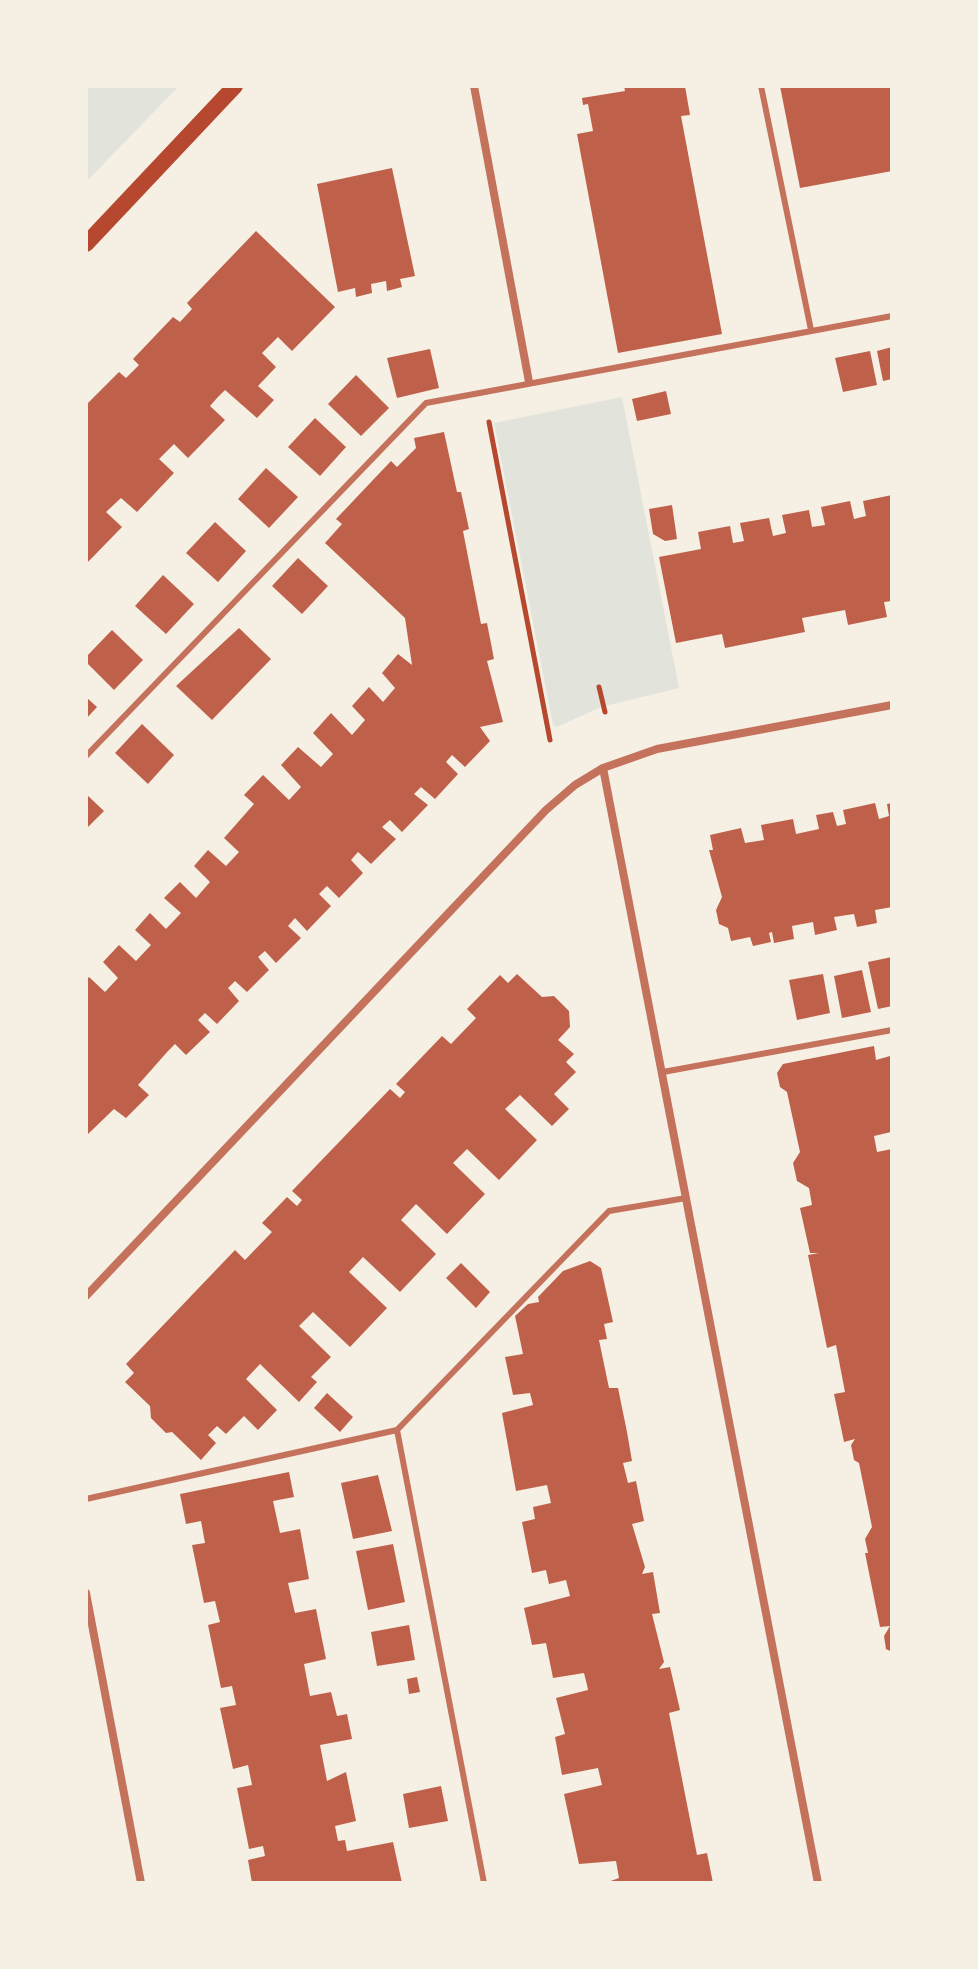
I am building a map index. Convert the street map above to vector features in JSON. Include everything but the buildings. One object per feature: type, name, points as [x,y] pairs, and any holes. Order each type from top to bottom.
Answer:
[{"type":"main road","points":[[86,244],[235,86]]},
{"type":"street","points":[[474,86],[529,382]]},
{"type":"street","points":[[86,1296],[546,810],[575,785],[603,768],[657,749],[892,705]]},
{"type":"street","points":[[603,768],[818,1883]]},
{"type":"street","points":[[86,1593],[141,1883]]},
{"type":"lane","points":[[761,86],[811,330]]},
{"type":"lane","points":[[86,756],[426,403],[892,316]]},
{"type":"lane","points":[[663,1072],[892,1030]]},
{"type":"lane","points":[[86,1499],[397,1430],[609,1211],[686,1198]]},
{"type":"lane","points":[[397,1430],[484,1883]]},
{"type":"path","points":[[489,422],[550,740]]},
{"type":"path","points":[[599,687],[605,712]]},
{"type":"shaded area","points":[[86,86],[179,86],[86,182]]},
{"type":"shaded area","points":[[622,397],[679,688],[601,707],[557,727],[553,725],[494,423]]}]
